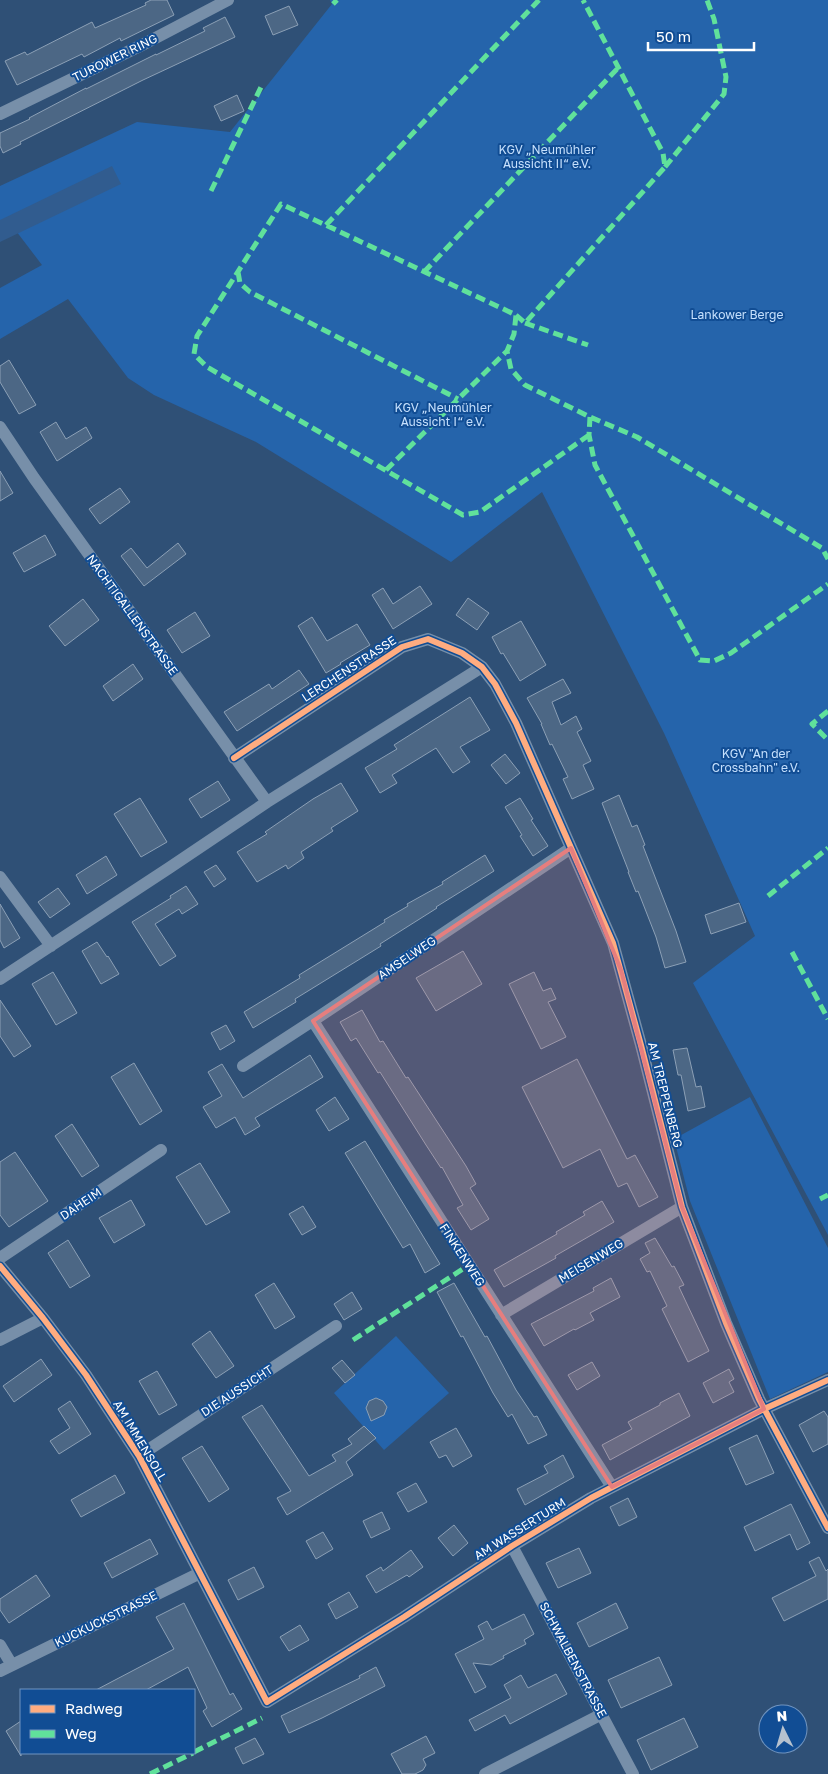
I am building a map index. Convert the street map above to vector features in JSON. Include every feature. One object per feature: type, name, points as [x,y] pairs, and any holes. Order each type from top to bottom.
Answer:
[{"type":"street","name":"TUROWER RING","points":[[0,114],[152,40],[228,0]]},
{"type":"street","name":"NACHTIGALLENSTRASSE","points":[[0,427],[34,478],[267,802]]},
{"type":"street","name":"LERCHENSTRASSE","points":[[234,758],[402,647],[428,639],[462,654],[482,667]]},
{"type":"street","points":[[0,979],[267,802],[482,667]]},
{"type":"street","name":"AM TREPPENBERG","points":[[482,667],[495,684],[516,723],[613,943],[682,1207],[726,1323],[764,1409],[828,1528]]},
{"type":"street","name":"AMSELWEG","points":[[243,1066],[571,848]]},
{"type":"street","points":[[0,877],[51,946]]},
{"type":"street","name":"FINKENWEG","points":[[313,1021],[612,1487]]},
{"type":"street","name":"DAHEIM","points":[[0,1258],[161,1150]]},
{"type":"street","name":"MEISENWEG","points":[[501,1315],[682,1207]]},
{"type":"street","name":"AM IMMENSOLL","points":[[0,1266],[43,1318],[86,1375],[139,1456],[250,1671]]},
{"type":"street","points":[[0,1340],[43,1318]]},
{"type":"street","name":"DIE AUSSICHT","points":[[139,1456],[336,1326]]},
{"type":"street","name":"AM WASSERTURM","points":[[250,1671],[268,1702],[404,1617],[512,1546],[612,1487],[764,1409],[828,1380]]},
{"type":"street","name":"SCHWALBENSTRASSE","points":[[512,1546],[633,1774]]},
{"type":"street","name":"KUCKUCKSTRASSE","points":[[0,1671],[200,1573]]},
{"type":"street","points":[[0,1645],[12,1665]]},
{"type":"street","points":[[485,1774],[602,1714]]},
{"type":"highlighted area","points":[[571,848],[621,970],[682,1207],[764,1409],[612,1487],[313,1021]]},
{"type":"green space","points":[[330,0],[828,0],[828,1235],[693,983],[755,936],[664,733],[542,492],[451,562],[256,442],[154,395],[128,378],[68,299],[0,339],[0,288],[42,265],[10,223],[0,228],[0,186],[137,122],[230,132],[332,4]]},
{"type":"green space","points":[[750,1097],[828,1248],[828,1372],[770,1399],[690,1201],[674,1139]]},
{"type":"green space","points":[[396,1336],[449,1393],[384,1450],[334,1393]]},
{"type":"shaded area","points":[[112,166],[121,184],[0,242],[0,220]]},
{"type":"building","points":[[151,0],[167,0],[174,15],[121,41],[120,38],[84,57],[82,54],[17,85],[5,61],[25,52],[27,55],[92,22],[95,28],[146,5],[145,3]]},
{"type":"building","points":[[289,6],[298,25],[273,35],[265,16]]},
{"type":"building","points":[[225,17],[235,37],[143,80],[20,142],[21,144],[3,153],[0,146],[0,133],[30,119],[86,88],[205,31],[203,28]]},
{"type":"building","points":[[237,95],[244,111],[221,121],[214,106]]},
{"type":"building","points":[[9,360],[36,405],[19,414],[0,382],[0,366]]},
{"type":"building","points":[[56,422],[66,439],[86,427],[92,438],[57,461],[40,432]]},
{"type":"building","points":[[0,471],[13,493],[0,501]]},
{"type":"building","points":[[120,488],[130,502],[100,524],[89,509]]},
{"type":"building","points":[[45,535],[56,555],[24,572],[13,553]]},
{"type":"building","points":[[178,543],[186,554],[144,586],[121,556],[131,548],[147,568]]},
{"type":"building","points":[[420,586],[432,604],[393,629],[372,595],[383,588],[393,604]]},
{"type":"building","points":[[468,598],[489,613],[477,630],[456,615]]},
{"type":"building","points":[[83,599],[99,620],[65,646],[49,626]]},
{"type":"building","points":[[195,612],[210,636],[182,653],[167,630]]},
{"type":"building","points":[[312,617],[327,641],[357,624],[370,645],[326,673],[298,626]]},
{"type":"building","points":[[521,621],[546,665],[520,681],[503,653],[501,654],[492,637]]},
{"type":"building","points":[[133,664],[143,679],[113,701],[103,686]]},
{"type":"building","points":[[299,670],[309,684],[237,731],[224,712],[269,684],[272,689]]},
{"type":"building","points":[[563,679],[571,693],[552,702],[561,725],[576,716],[582,729],[577,732],[591,761],[583,765],[594,789],[572,799],[563,779],[568,777],[527,698]]},
{"type":"building","points":[[470,697],[490,730],[460,747],[470,762],[453,773],[436,748],[392,775],[397,783],[380,793],[365,768],[397,749],[394,745]]},
{"type":"building","points":[[505,754],[520,773],[506,784],[491,765]]},
{"type":"building","points":[[218,781],[230,800],[201,818],[189,799]]},
{"type":"building","points":[[341,783],[358,811],[331,828],[333,831],[301,852],[304,858],[288,869],[286,865],[257,882],[237,852],[267,834],[265,832],[313,799]]},
{"type":"building","points":[[619,795],[632,827],[637,825],[686,962],[665,968],[656,937],[638,891],[636,892],[602,803]]},
{"type":"building","points":[[140,798],[167,842],[141,857],[114,814]]},
{"type":"building","points":[[520,798],[533,819],[531,820],[548,846],[533,856],[505,807]]},
{"type":"building","points":[[485,855],[494,871],[380,944],[381,946],[295,999],[296,1002],[253,1028],[244,1012],[300,978],[299,975],[385,922],[384,920],[408,906],[407,904],[443,884],[442,882]]},
{"type":"building","points":[[106,856],[117,875],[87,894],[76,875]]},
{"type":"building","points":[[216,865],[226,879],[214,887],[204,872]]},
{"type":"building","points":[[186,886],[198,904],[182,914],[179,909],[155,924],[176,956],[160,966],[132,922],[171,898],[170,896]]},
{"type":"building","points":[[58,888],[70,904],[50,918],[38,902]]},
{"type":"building","points":[[739,903],[746,922],[711,934],[705,915]]},
{"type":"building","points":[[0,904],[20,938],[4,948],[0,940]]},
{"type":"building","points":[[97,942],[119,974],[101,984],[82,951]]},
{"type":"building","points":[[463,951],[482,984],[436,1011],[416,978]]},
{"type":"building","points":[[53,972],[77,1013],[56,1025],[32,984]]},
{"type":"building","points":[[534,972],[543,991],[551,988],[556,999],[548,1002],[566,1037],[541,1049],[509,984]]},
{"type":"building","points":[[0,1000],[31,1046],[14,1057],[0,1036]]},
{"type":"building","points":[[362,1010],[380,1042],[383,1041],[406,1078],[408,1077],[476,1184],[470,1188],[489,1219],[471,1230],[457,1208],[463,1205],[442,1167],[380,1072],[378,1073],[356,1038],[351,1041],[340,1022]]},
{"type":"building","points":[[226,1025],[235,1041],[220,1050],[211,1033]]},
{"type":"building","points":[[687,1048],[696,1087],[701,1086],[705,1107],[688,1111],[681,1075],[678,1075],[673,1050]]},
{"type":"building","points":[[310,1055],[323,1077],[255,1118],[260,1126],[245,1135],[235,1117],[216,1128],[203,1107],[222,1096],[208,1072],[222,1064],[243,1098]]},
{"type":"building","points":[[577,1059],[627,1159],[635,1155],[658,1197],[639,1207],[627,1183],[618,1187],[600,1149],[563,1168],[522,1087]]},
{"type":"building","points":[[134,1063],[162,1111],[140,1125],[111,1077]]},
{"type":"building","points":[[335,1097],[349,1119],[329,1131],[316,1110]]},
{"type":"building","points":[[72,1124],[99,1166],[82,1177],[55,1136]]},
{"type":"building","points":[[365,1141],[440,1264],[425,1273],[410,1244],[403,1248],[345,1153]]},
{"type":"building","points":[[15,1152],[48,1201],[9,1227],[0,1215],[0,1162]]},
{"type":"building","points":[[200,1163],[230,1212],[206,1225],[176,1177]]},
{"type":"building","points":[[131,1200],[145,1225],[114,1243],[99,1218]]},
{"type":"building","points":[[602,1201],[614,1222],[504,1287],[494,1270],[557,1234],[556,1232],[585,1215],[583,1212]]},
{"type":"building","points":[[303,1206],[316,1227],[302,1235],[289,1214]]},
{"type":"building","points":[[655,1238],[684,1285],[679,1287],[709,1351],[688,1362],[662,1309],[667,1306],[650,1271],[647,1272],[640,1259],[650,1253],[645,1243]]},
{"type":"building","points":[[68,1240],[90,1276],[70,1288],[48,1253]]},
{"type":"building","points":[[611,1278],[620,1297],[590,1313],[594,1320],[544,1346],[531,1324],[594,1291],[593,1288]]},
{"type":"building","points":[[274,1283],[295,1317],[275,1329],[255,1295]]},
{"type":"building","points":[[454,1283],[485,1337],[487,1336],[516,1390],[534,1417],[537,1416],[547,1435],[528,1444],[512,1414],[508,1417],[493,1393],[437,1292]]},
{"type":"building","points":[[352,1292],[362,1309],[344,1320],[334,1304]]},
{"type":"building","points":[[210,1331],[234,1366],[216,1378],[192,1344]]},
{"type":"building","points":[[41,1359],[52,1375],[14,1402],[3,1386]]},
{"type":"building","points":[[342,1360],[355,1375],[345,1383],[332,1368]]},
{"type":"building","points":[[592,1362],[600,1376],[577,1390],[568,1375]]},
{"type":"building","points":[[729,1369],[734,1379],[729,1382],[734,1392],[713,1403],[703,1383]]},
{"type":"building","points":[[157,1371],[177,1405],[159,1415],[139,1381]]},
{"type":"building","points":[[679,1393],[690,1416],[610,1460],[602,1445],[632,1429],[628,1422]]},
{"type":"building","points":[[376,1398],[383,1401],[387,1407],[384,1415],[371,1421],[366,1408],[369,1401]]},
{"type":"building","points":[[70,1401],[91,1434],[59,1454],[50,1441],[70,1428],[58,1409]]},
{"type":"building","points":[[262,1405],[309,1476],[336,1461],[332,1455],[352,1444],[348,1439],[364,1426],[376,1438],[346,1462],[353,1475],[287,1515],[277,1498],[291,1491],[242,1417]]},
{"type":"building","points":[[824,1411],[828,1417],[828,1444],[813,1452],[799,1425]]},
{"type":"building","points":[[456,1428],[472,1456],[453,1467],[446,1455],[439,1458],[430,1442]]},
{"type":"building","points":[[757,1435],[774,1473],[746,1485],[729,1448]]},
{"type":"building","points":[[202,1446],[229,1489],[209,1502],[182,1458]]},
{"type":"building","points":[[563,1455],[574,1477],[525,1505],[517,1489],[548,1473],[544,1466]]},
{"type":"building","points":[[115,1475],[125,1493],[81,1517],[71,1500]]},
{"type":"building","points":[[416,1483],[427,1502],[408,1512],[397,1493]]},
{"type":"building","points":[[628,1498],[637,1517],[619,1526],[610,1507]]},
{"type":"building","points":[[791,1504],[810,1543],[797,1550],[790,1534],[755,1551],[744,1527]]},
{"type":"building","points":[[382,1512],[390,1529],[371,1538],[363,1521]]},
{"type":"building","points":[[454,1525],[468,1543],[453,1556],[438,1538]]},
{"type":"building","points":[[323,1532],[333,1549],[316,1559],[306,1541]]},
{"type":"building","points":[[150,1539],[158,1554],[112,1578],[104,1563]]},
{"type":"building","points":[[579,1548],[591,1573],[558,1588],[546,1563]]},
{"type":"building","points":[[411,1550],[423,1567],[409,1577],[407,1575],[376,1593],[366,1576],[381,1567],[383,1571]]},
{"type":"building","points":[[819,1557],[826,1571],[828,1569],[828,1599],[784,1621],[772,1598],[816,1576],[809,1562]]},
{"type":"building","points":[[254,1567],[264,1587],[238,1600],[228,1580]]},
{"type":"building","points":[[36,1575],[50,1596],[9,1623],[0,1610],[0,1599]]},
{"type":"building","points":[[349,1592],[358,1607],[336,1619],[328,1604]]},
{"type":"building","points":[[184,1603],[230,1695],[233,1693],[242,1709],[212,1727],[203,1711],[207,1708],[188,1667],[148,1689],[98,1689],[174,1649],[156,1617]]},
{"type":"building","points":[[616,1603],[628,1628],[589,1647],[577,1623]]},
{"type":"building","points":[[524,1614],[534,1634],[524,1640],[526,1644],[503,1656],[504,1658],[491,1665],[473,1663],[486,1687],[475,1693],[455,1654],[484,1639],[478,1626],[487,1621],[492,1630]]},
{"type":"building","points":[[300,1625],[309,1640],[289,1651],[280,1637]]},
{"type":"building","points":[[659,1657],[672,1685],[621,1708],[608,1680]]},
{"type":"building","points":[[376,1667],[385,1686],[289,1733],[281,1716],[360,1678],[359,1676]]},
{"type":"building","points":[[556,1674],[567,1694],[510,1724],[505,1715],[475,1731],[469,1720],[511,1698],[504,1685],[521,1675],[528,1688]]},
{"type":"building","points":[[684,1718],[698,1747],[651,1770],[637,1740]]},
{"type":"building","points":[[20,1722],[21,1756],[6,1731]]},
{"type":"building","points":[[426,1736],[435,1753],[423,1759],[426,1765],[423,1770],[415,1774],[402,1774],[391,1754]]},
{"type":"building","points":[[255,1738],[264,1754],[243,1764],[235,1748]]},
{"type":"marked path","points":[[333,4],[337,0]]},
{"type":"marked path","points":[[326,225],[539,0]]},
{"type":"marked path","points":[[516,315],[525,323],[665,167],[663,153],[583,0]]},
{"type":"marked path","points":[[665,167],[724,94],[726,77],[714,19],[707,0]]},
{"type":"marked path","points":[[424,272],[618,68]]},
{"type":"marked path","points":[[211,191],[262,85]]},
{"type":"marked path","points":[[589,435],[480,512],[463,515],[207,367],[194,354],[197,336],[281,204],[516,315],[514,334],[507,351],[511,369],[525,385],[590,417],[637,437],[822,548],[828,559]]},
{"type":"marked path","points":[[238,272],[240,283],[250,292],[458,399]]},
{"type":"marked path","points":[[525,323],[588,345]]},
{"type":"marked path","points":[[386,470],[507,351]]},
{"type":"marked path","points":[[590,417],[589,435],[595,465],[700,660],[714,661],[731,653],[828,584]]},
{"type":"marked path","points":[[828,711],[812,724],[828,740]]},
{"type":"marked path","points":[[768,896],[828,848]]},
{"type":"marked path","points":[[792,952],[828,1019]]},
{"type":"marked path","points":[[820,1199],[828,1195]]},
{"type":"marked path","points":[[353,1340],[469,1265]]},
{"type":"marked path","points":[[195,1752],[262,1718]]},
{"type":"marked path","points":[[150,1774],[191,1754]]},
{"type":"cycle path","points":[[234,758],[402,647],[428,639],[462,653],[482,667],[495,684],[516,723],[613,943],[682,1207],[726,1323],[759,1399],[828,1528]]},
{"type":"cycle path","points":[[0,1266],[43,1318],[86,1375],[139,1456],[267,1702],[591,1498],[764,1409],[828,1380]]},
{"type":"park label","name":"KGV „Neumühler Aussicht II“ e.V.","points":[[547,157]]},
{"type":"park label","name":"Lankower Berge","points":[[737,315]]},
{"type":"park label","name":"KGV „Neumühler Aussicht I“ e.V.","points":[[443,415]]},
{"type":"park label","name":"KGV \"An der Crossbahn\" e.V.","points":[[756,761]]}]
